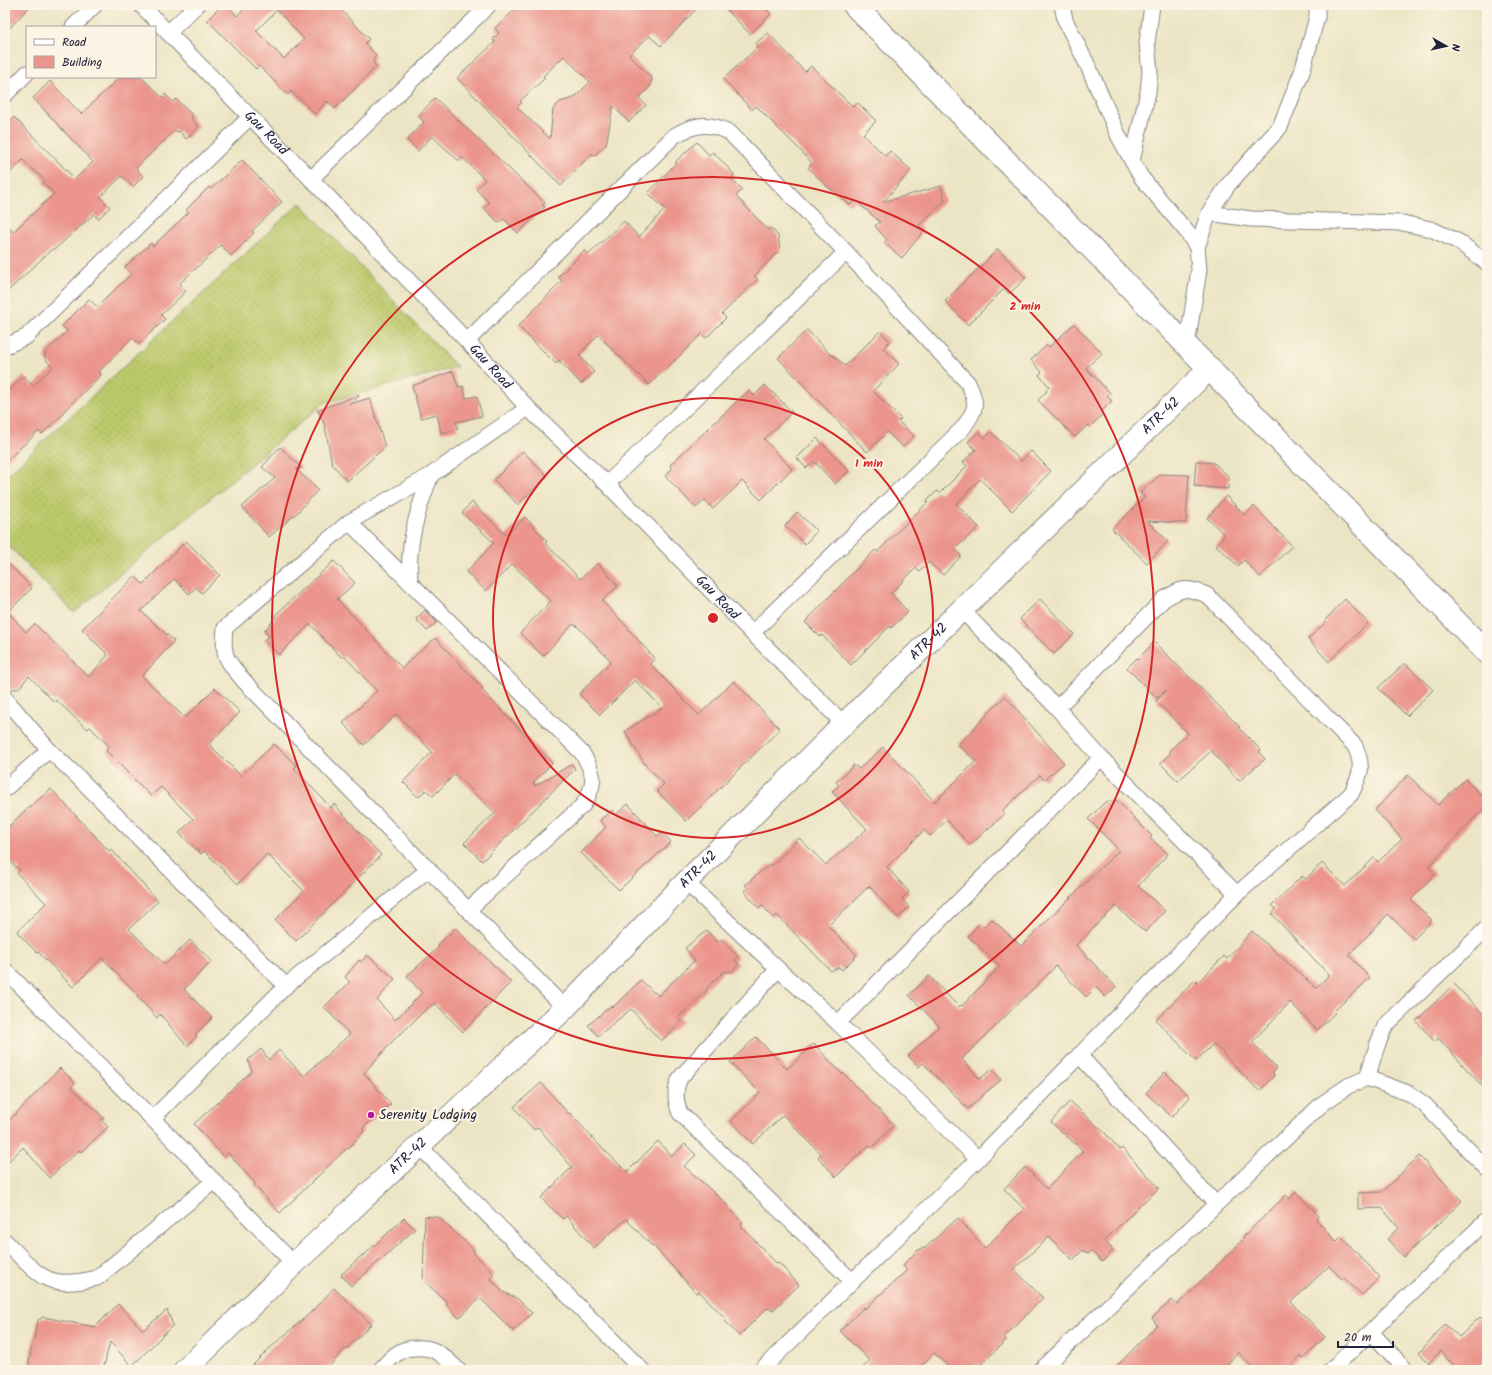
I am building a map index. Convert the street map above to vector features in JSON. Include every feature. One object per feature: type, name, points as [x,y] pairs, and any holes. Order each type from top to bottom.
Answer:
[{"type":"street","points":[[74,26],[95,5]]},
{"type":"street","name":"Gau Road","points":[[141,5],[467,341],[528,408],[607,484],[752,633],[844,724]]},
{"type":"street","points":[[168,33],[198,5]]},
{"type":"street","points":[[311,179],[489,5]]},
{"type":"street","points":[[854,5],[1487,653]]},
{"type":"street","points":[[1062,5],[1064,20],[1089,68],[1119,138],[1141,177],[1187,232],[1197,247]]},
{"type":"street","points":[[1132,161],[1148,92],[1150,72],[1147,44],[1152,5]]},
{"type":"street","points":[[1187,345],[1198,270],[1197,247],[1209,213],[1228,185],[1280,127],[1302,72],[1317,17],[1317,5]]},
{"type":"street","points":[[5,95],[26,74]]},
{"type":"street","points":[[5,344],[8,345],[26,337],[250,117]]},
{"type":"street","points":[[467,341],[674,136],[686,129],[700,126],[715,126],[729,132],[846,252],[968,382],[975,397],[975,407],[971,417],[963,428],[752,633]]},
{"type":"street","points":[[1209,213],[1251,219],[1402,223],[1431,229],[1459,242],[1487,263]]},
{"type":"street","points":[[607,484],[846,252]]},
{"type":"street","name":"ATR-42","points":[[185,1370],[294,1264],[565,1008],[686,882],[844,724],[1210,368]]},
{"type":"street","points":[[528,408],[431,475],[349,522],[225,628],[223,645],[228,662],[244,681],[565,1008]]},
{"type":"street","points":[[410,583],[410,555],[414,530],[421,502],[431,475]]},
{"type":"street","points":[[349,522],[582,753],[592,769],[590,795],[583,805],[468,910]]},
{"type":"street","points":[[761,1370],[978,1159],[1237,894],[1351,794],[1359,776],[1361,759],[1355,746],[1207,595],[1189,588],[1176,591],[1164,599],[1057,708]]},
{"type":"street","points":[[962,610],[1057,708],[1101,758],[1237,894]]},
{"type":"street","points":[[5,698],[48,750],[79,778],[286,986]]},
{"type":"street","points":[[5,789],[48,750]]},
{"type":"street","points":[[838,1023],[1101,758]]},
{"type":"street","points":[[152,1119],[286,986],[429,869]]},
{"type":"street","points":[[686,882],[778,969],[838,1023],[978,1159]]},
{"type":"street","points":[[1367,1078],[1385,1026],[1487,928]]},
{"type":"street","points":[[778,969],[680,1078],[676,1085],[676,1104],[680,1113],[852,1281]]},
{"type":"street","points":[[5,970],[294,1264]]},
{"type":"street","points":[[1079,1055],[1216,1204]]},
{"type":"street","points":[[1041,1370],[1322,1104],[1348,1086],[1367,1078],[1408,1093],[1424,1104],[1487,1169]]},
{"type":"street","points":[[419,1146],[642,1370]]},
{"type":"street","points":[[5,1241],[40,1275],[52,1281],[66,1283],[82,1282],[97,1278],[214,1181]]},
{"type":"street","points":[[1331,1370],[1372,1333],[1487,1220]]},
{"type":"street","points":[[1372,1333],[1406,1370]]},
{"type":"street","points":[[380,1370],[398,1352],[409,1348],[420,1347],[433,1349],[443,1355],[458,1370]]},
{"type":"green space","points":[[300,203],[457,367],[324,403],[74,613],[5,542],[5,477]]},
{"type":"building","points":[[5,5],[31,5],[5,33]]},
{"type":"building","points":[[222,5],[227,5],[237,16],[248,5],[336,5],[369,39],[365,43],[376,55],[373,61],[376,67],[335,109],[327,101],[315,114],[291,91],[288,95],[259,66],[256,69],[207,20]],"holes":[[[277,10],[304,39],[284,59],[256,31]]]},
{"type":"building","points":[[520,5],[700,5],[661,46],[649,36],[629,55],[652,78],[650,87],[639,98],[646,105],[629,122],[613,106],[606,145],[595,155],[591,154],[561,186],[457,78],[495,42],[493,39],[499,33],[495,28]],"holes":[[[564,56],[590,82],[574,98],[560,102],[553,109],[550,139],[517,107],[522,103],[520,101],[545,78],[543,76]]]},
{"type":"building","points":[[722,5],[762,5],[771,14],[750,34]]},
{"type":"building","points":[[768,33],[805,72],[811,66],[853,107],[858,103],[876,121],[863,134],[885,156],[890,151],[911,170],[883,202],[941,186],[945,201],[919,225],[923,232],[902,258],[884,243],[887,240],[875,226],[880,222],[855,200],[850,205],[827,186],[808,168],[812,163],[798,148],[756,106],[752,110],[723,79],[758,47],[755,44]]},
{"type":"building","points":[[119,78],[142,78],[162,97],[165,94],[173,102],[176,99],[193,116],[191,118],[199,127],[186,139],[179,131],[177,132],[175,130],[136,168],[143,176],[133,187],[122,176],[100,197],[110,207],[98,219],[94,214],[54,250],[52,249],[5,294],[5,223],[13,232],[54,194],[43,183],[45,181],[23,160],[5,178],[5,126],[14,117],[75,179],[93,162],[33,98],[50,81],[81,114]]},
{"type":"building","points":[[435,98],[545,203],[542,205],[545,207],[518,233],[504,219],[499,223],[484,208],[489,203],[476,189],[485,180],[462,157],[459,161],[432,136],[418,151],[407,140],[424,122],[418,116]]},
{"type":"building","points":[[697,142],[709,155],[713,152],[734,174],[732,180],[742,190],[736,196],[768,230],[771,228],[778,236],[780,250],[754,276],[758,279],[722,314],[726,318],[706,338],[702,334],[649,385],[598,335],[579,355],[594,372],[581,384],[559,360],[556,364],[518,326],[562,281],[558,277],[585,250],[589,254],[624,221],[639,237],[665,209],[648,193],[677,162],[676,161]]},
{"type":"building","points":[[242,160],[282,202],[252,231],[254,233],[231,256],[221,245],[179,284],[186,291],[161,315],[165,319],[139,344],[132,337],[99,372],[101,375],[62,413],[63,414],[42,434],[39,431],[5,462],[5,394],[24,376],[33,386],[53,367],[45,359],[45,353],[67,331],[62,326],[89,299],[97,307],[131,274],[125,267],[151,243],[153,246],[189,212],[186,210],[209,187],[211,189]]},
{"type":"building","points":[[998,249],[1026,278],[1009,294],[1004,289],[968,325],[945,301]]},
{"type":"building","points":[[1074,324],[1102,353],[1086,368],[1110,393],[1107,396],[1112,401],[1101,412],[1103,414],[1090,427],[1088,425],[1075,437],[1038,400],[1047,391],[1046,389],[1049,386],[1039,375],[1042,372],[1031,360],[1047,345],[1049,347]]},
{"type":"building","points":[[807,330],[832,356],[833,355],[845,366],[880,331],[890,341],[883,348],[899,364],[873,391],[901,419],[898,421],[914,436],[903,447],[887,432],[867,452],[778,358]]},
{"type":"building","points":[[453,371],[458,387],[463,386],[466,398],[477,396],[482,416],[456,422],[458,429],[441,433],[437,414],[421,418],[412,386]]},
{"type":"building","points":[[765,385],[792,412],[764,439],[792,469],[761,500],[742,481],[713,509],[705,500],[696,508],[665,476],[672,469],[670,465],[749,390],[754,396]]},
{"type":"building","points":[[358,395],[359,396],[349,404],[370,398],[385,447],[347,481],[332,464],[325,426],[318,410]]},
{"type":"building","points":[[979,432],[985,438],[991,432],[1021,461],[1031,451],[1051,471],[1012,511],[980,479],[956,504],[979,527],[955,549],[961,556],[943,575],[929,562],[919,571],[916,568],[891,593],[908,612],[891,628],[890,626],[851,665],[822,635],[820,637],[805,622],[875,550],[877,552],[928,502],[927,501],[937,491],[940,493],[967,466],[963,462],[976,450],[968,442]]},
{"type":"building","points":[[817,438],[849,471],[835,484],[814,461],[806,468],[797,458]]},
{"type":"building","points":[[280,447],[302,468],[296,469],[318,490],[298,512],[269,537],[242,507],[275,478],[262,467]]},
{"type":"building","points":[[523,451],[547,476],[518,505],[494,480]]},
{"type":"building","points":[[1196,461],[1214,463],[1229,477],[1228,489],[1194,486]]},
{"type":"building","points":[[1161,474],[1189,475],[1186,523],[1147,521],[1168,541],[1147,563],[1112,529],[1145,497],[1140,493]]},
{"type":"building","points":[[1226,496],[1245,515],[1254,506],[1292,546],[1260,577],[1244,560],[1238,566],[1216,545],[1225,535],[1207,518]]},
{"type":"building","points":[[472,502],[506,535],[525,517],[547,541],[545,543],[580,579],[598,563],[618,586],[602,601],[655,659],[650,663],[699,715],[734,681],[780,729],[686,821],[657,791],[664,784],[644,763],[625,731],[662,708],[635,680],[600,715],[579,694],[611,661],[576,625],[575,626],[573,624],[543,656],[520,633],[551,601],[512,564],[486,591],[466,572],[494,543],[462,513]]},
{"type":"building","points":[[797,512],[817,531],[805,544],[785,526]]},
{"type":"building","points":[[186,541],[220,575],[202,593],[196,587],[189,594],[174,579],[141,611],[174,641],[142,676],[185,718],[215,688],[240,712],[209,744],[241,776],[274,744],[297,766],[294,768],[331,808],[334,804],[381,855],[296,941],[275,920],[304,891],[267,854],[238,884],[204,851],[201,854],[179,833],[193,819],[161,787],[151,796],[106,751],[110,747],[90,727],[87,729],[56,700],[54,702],[29,676],[18,689],[5,689],[5,560],[32,588],[8,612],[26,632],[35,624],[89,677],[108,655],[82,629],[135,576],[143,584]]},
{"type":"building","points":[[334,561],[355,583],[337,599],[402,668],[435,638],[483,688],[481,689],[552,763],[533,783],[535,786],[572,764],[575,769],[482,861],[464,843],[495,813],[455,774],[433,796],[426,790],[418,797],[403,782],[432,752],[397,714],[364,745],[343,723],[377,691],[344,656],[342,658],[310,624],[279,655],[264,640],[269,636],[264,631],[276,617],[274,616]]},
{"type":"building","points":[[1040,599],[1074,634],[1054,654],[1020,619]]},
{"type":"building","points":[[1345,599],[1368,623],[1329,662],[1308,639],[1326,622],[1325,620]]},
{"type":"building","points":[[425,610],[437,622],[427,631],[416,619]]},
{"type":"building","points":[[1154,642],[1240,727],[1239,728],[1261,750],[1259,752],[1265,759],[1239,781],[1211,751],[1178,781],[1160,763],[1171,753],[1169,751],[1188,733],[1156,701],[1167,690],[1157,698],[1127,668]]},
{"type":"building","points":[[1405,663],[1433,690],[1407,716],[1378,688]]},
{"type":"building","points":[[1005,696],[1064,763],[1044,780],[1040,775],[1002,811],[1005,814],[970,845],[947,820],[930,836],[924,830],[887,867],[909,892],[902,899],[909,907],[898,918],[869,886],[828,926],[857,955],[842,970],[839,967],[831,971],[777,915],[773,918],[762,905],[759,908],[744,891],[748,888],[745,885],[770,864],[772,866],[799,838],[826,865],[867,829],[832,792],[839,785],[836,782],[854,765],[859,769],[883,747],[935,802],[976,761],[958,745]]},
{"type":"building","points":[[1408,775],[1438,805],[1465,779],[1487,801],[1487,805],[1428,867],[1435,874],[1411,900],[1432,920],[1414,939],[1388,914],[1349,955],[1370,978],[1334,1011],[1335,1013],[1317,1030],[1290,1002],[1252,1042],[1277,1068],[1273,1072],[1274,1076],[1259,1091],[1214,1044],[1196,1061],[1156,1020],[1195,980],[1197,983],[1224,956],[1227,959],[1252,931],[1316,988],[1329,975],[1272,914],[1276,909],[1272,905],[1302,876],[1306,879],[1322,863],[1345,886],[1374,858],[1378,862],[1402,839],[1375,810]]},
{"type":"building","points":[[51,789],[109,851],[111,849],[158,901],[129,929],[165,965],[190,940],[212,961],[184,989],[212,1018],[195,1034],[197,1036],[187,1046],[160,1014],[157,1018],[137,996],[138,995],[102,958],[73,987],[17,932],[46,903],[17,873],[20,870],[5,857],[5,831],[18,817]]},
{"type":"building","points":[[1116,800],[1152,836],[1150,838],[1168,854],[1138,886],[1165,911],[1145,932],[1116,906],[1076,945],[1116,987],[1105,997],[1096,987],[1086,997],[1056,966],[962,1059],[980,1079],[992,1069],[1001,1080],[968,1109],[923,1063],[919,1067],[908,1056],[939,1026],[909,995],[929,976],[959,1007],[961,1005],[962,1006],[1000,966],[968,936],[980,923],[985,927],[992,919],[1021,946],[1119,850],[1088,819],[1105,802]]},
{"type":"building","points":[[628,804],[657,836],[662,832],[671,842],[619,890],[581,853],[606,827],[600,820],[612,810],[616,815]]},
{"type":"building","points":[[456,928],[473,947],[474,946],[511,982],[463,1032],[435,1003],[423,1012],[401,1034],[400,1033],[364,1073],[391,1104],[362,1129],[364,1131],[349,1148],[348,1147],[280,1213],[254,1185],[255,1183],[228,1153],[224,1157],[194,1124],[252,1071],[248,1060],[261,1049],[269,1060],[279,1050],[304,1076],[350,1034],[324,1007],[350,982],[345,977],[359,960],[361,962],[367,955],[395,979],[377,1000],[395,1020],[422,993],[407,976],[439,947],[438,945]]},
{"type":"building","points":[[707,930],[717,942],[721,939],[738,957],[735,961],[739,964],[731,972],[724,971],[678,1018],[682,1022],[661,1041],[631,1009],[598,1036],[588,1025],[611,1006],[612,1008],[641,980],[658,996],[695,960],[685,948]]},
{"type":"building","points":[[1454,984],[1487,1018],[1487,1091],[1438,1038],[1435,1042],[1416,1021]]},
{"type":"building","points":[[756,1037],[787,1069],[814,1044],[894,1125],[872,1148],[869,1145],[836,1177],[818,1157],[821,1154],[783,1115],[753,1144],[731,1121],[760,1093],[730,1062]]},
{"type":"building","points":[[60,1068],[75,1083],[71,1087],[104,1118],[101,1120],[108,1127],[81,1152],[79,1150],[49,1178],[23,1147],[5,1165],[5,1125]]},
{"type":"building","points":[[1165,1072],[1190,1097],[1172,1117],[1146,1093]]},
{"type":"building","points":[[541,1083],[595,1141],[627,1172],[658,1141],[672,1156],[685,1144],[696,1155],[684,1166],[722,1200],[743,1223],[740,1225],[799,1285],[773,1310],[767,1308],[739,1336],[724,1320],[725,1318],[699,1291],[697,1294],[653,1245],[652,1246],[626,1219],[594,1248],[566,1216],[563,1219],[541,1198],[572,1167],[538,1127],[534,1130],[514,1107]]},
{"type":"building","points":[[1070,1101],[1106,1134],[1120,1150],[1122,1148],[1159,1188],[1104,1241],[1113,1250],[1102,1262],[1091,1251],[1088,1254],[1083,1250],[1073,1260],[1049,1237],[1014,1269],[1043,1298],[1004,1337],[1006,1340],[980,1366],[977,1363],[970,1370],[952,1370],[934,1353],[917,1370],[860,1370],[870,1361],[840,1331],[864,1307],[865,1309],[907,1270],[903,1265],[918,1250],[925,1248],[958,1218],[985,1248],[1024,1209],[1004,1189],[1025,1167],[1047,1189],[1083,1151],[1051,1122]]},
{"type":"building","points":[[1419,1156],[1462,1201],[1404,1257],[1387,1239],[1399,1228],[1382,1208],[1358,1209],[1358,1193],[1382,1192]]},
{"type":"building","points":[[1296,1192],[1319,1216],[1316,1219],[1336,1242],[1341,1237],[1380,1277],[1362,1295],[1329,1266],[1291,1302],[1325,1337],[1303,1359],[1301,1356],[1286,1370],[1255,1370],[1238,1352],[1222,1370],[1113,1370],[1157,1325],[1152,1318],[1172,1300],[1177,1305],[1286,1195],[1290,1199]]},
{"type":"building","points":[[425,1216],[438,1217],[474,1250],[473,1252],[494,1274],[490,1278],[503,1292],[518,1299],[532,1313],[513,1331],[480,1298],[459,1318],[447,1305],[447,1302],[423,1280]]},
{"type":"building","points":[[404,1218],[415,1229],[351,1286],[341,1275]]},
{"type":"building","points":[[334,1288],[371,1324],[326,1370],[248,1370],[269,1349],[310,1313]]},
{"type":"building","points":[[118,1304],[143,1330],[167,1310],[173,1325],[132,1366],[110,1342],[103,1370],[28,1370],[38,1320],[43,1317],[95,1327]]},
{"type":"building","points":[[1480,1317],[1487,1324],[1487,1358],[1474,1370],[1458,1370],[1441,1351],[1429,1363],[1419,1353],[1445,1324],[1459,1337]]},
{"type":"place","name":"Serenity Lodging","points":[[371,1115]]}]
